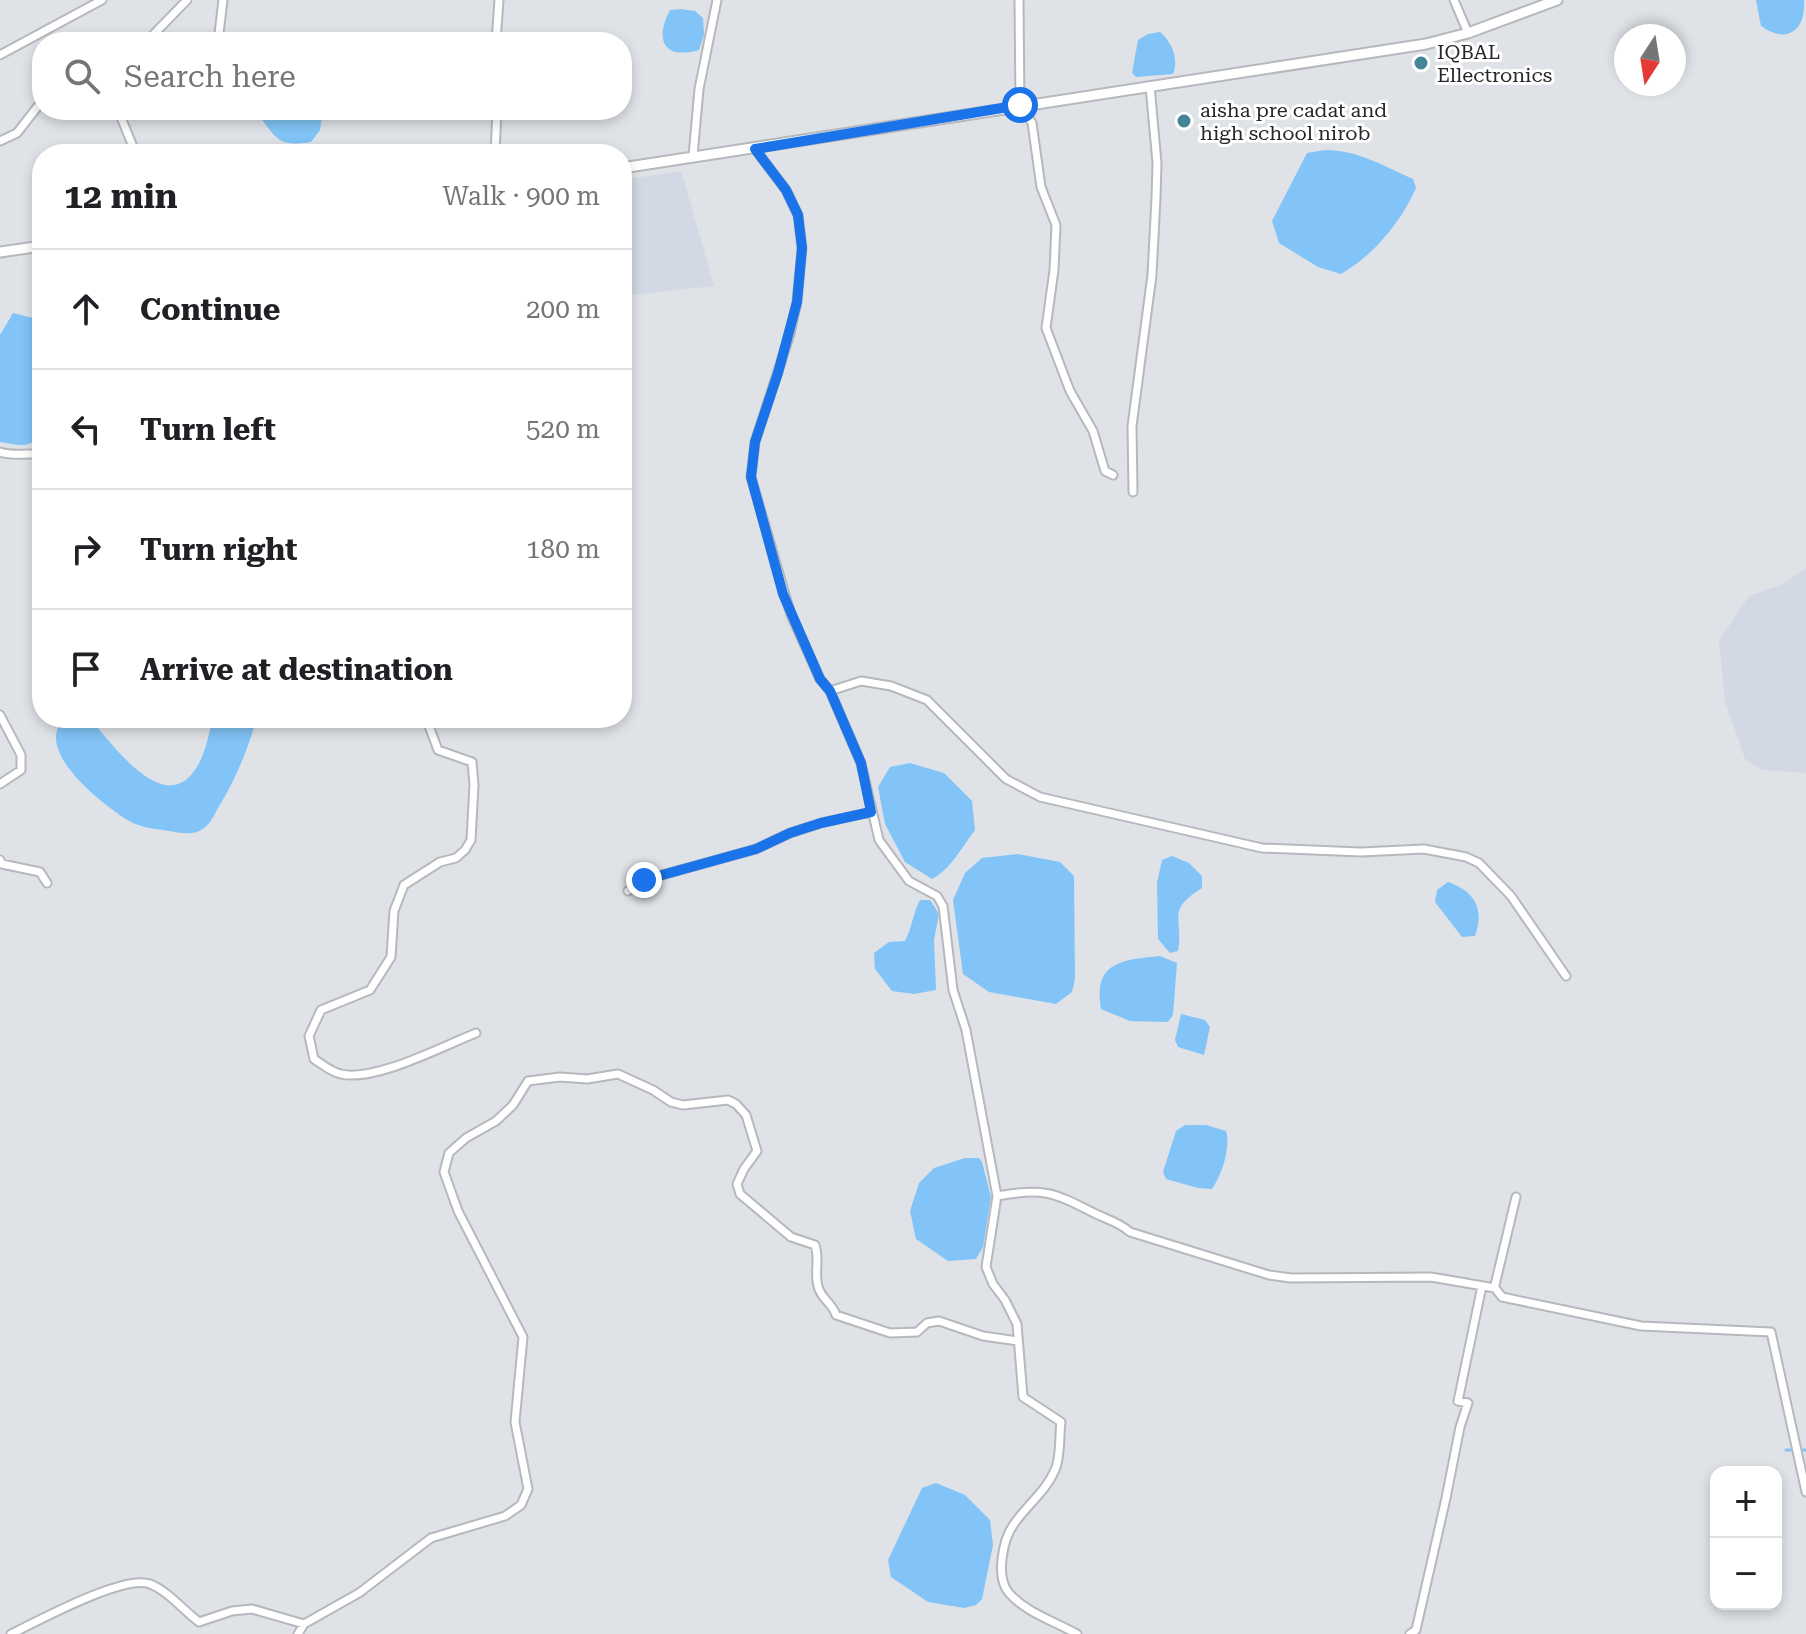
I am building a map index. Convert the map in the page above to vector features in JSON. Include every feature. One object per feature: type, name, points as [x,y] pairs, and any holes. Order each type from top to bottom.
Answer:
[{"type":"street","points":[[43,32],[102,0]]},
{"type":"street","points":[[156,32],[187,0]]},
{"type":"street","points":[[219,32],[223,0]]},
{"type":"street","points":[[497,32],[499,0]]},
{"type":"street","points":[[693,156],[699,89],[717,0]]},
{"type":"street","points":[[1019,0],[1020,105],[1032,123],[1041,187],[1056,225],[1057,247],[1046,328],[1070,391],[1093,431],[1105,471],[1113,475]]},
{"type":"street","points":[[1454,0],[1468,33]]},
{"type":"street","points":[[632,166],[1426,44],[1468,33],[1557,0]]},
{"type":"street","points":[[0,55],[32,38]]},
{"type":"street","points":[[1133,492],[1132,417],[1152,275],[1156,198],[1157,163],[1150,86]]},
{"type":"street","points":[[0,141],[17,133],[32,114]]},
{"type":"street","points":[[122,120],[132,144]]},
{"type":"street","points":[[495,144],[497,120]]},
{"type":"street","points":[[755,149],[786,190],[798,215],[802,248],[795,313],[755,442],[751,477],[787,604],[861,763],[879,840],[909,881],[937,896],[943,906],[953,990],[966,1030],[997,1196],[986,1267],[1017,1324],[1023,1397],[1061,1422],[1056,1469],[1037,1498],[1014,1524],[1003,1545],[1007,1592],[1029,1608],[1077,1634]]},
{"type":"street","points":[[0,252],[32,247]]},
{"type":"street","points":[[0,452],[11,456],[32,453]]},
{"type":"street","points":[[830,691],[861,681],[891,686],[927,700],[1006,779],[1050,799],[1262,848],[1361,852],[1424,849],[1466,857],[1479,863],[1511,896],[1566,976]]},
{"type":"street","points":[[0,715],[21,755],[21,770],[0,784]]},
{"type":"street","points":[[430,728],[438,750],[472,762],[471,840],[456,858],[440,862],[404,885],[394,911],[391,957],[376,981],[370,990],[321,1010],[309,1036],[314,1059],[337,1074],[345,1075],[382,1071],[476,1033]]},
{"type":"street","points":[[628,891],[644,880],[756,849],[821,823],[871,812]]},
{"type":"street","points":[[0,860],[2,864],[40,872],[47,883]]},
{"type":"street","points":[[298,1634],[304,1624],[359,1593],[431,1538],[505,1516],[521,1505],[528,1489],[515,1422],[523,1337],[458,1211],[444,1172],[449,1153],[466,1138],[496,1121],[513,1105],[528,1081],[560,1077],[587,1079],[618,1074],[671,1102],[683,1105],[728,1100],[736,1104],[746,1115],[757,1151],[737,1184],[740,1194],[791,1237],[815,1245],[818,1256],[817,1286],[836,1315],[890,1333],[917,1332],[927,1323],[939,1321],[983,1336],[1018,1341]]},
{"type":"street","points":[[997,1196],[1038,1191],[1054,1193],[1120,1223],[1130,1232],[1269,1275],[1291,1278],[1431,1277],[1495,1288],[1502,1297],[1519,1302],[1641,1326],[1771,1332],[1806,1492]]},
{"type":"street","points":[[1495,1288],[1516,1197]]},
{"type":"street","points":[[1410,1634],[1416,1630],[1460,1427],[1468,1403],[1458,1401],[1482,1286]]},
{"type":"street","points":[[11,1634],[97,1594],[135,1581],[149,1583],[163,1591],[199,1622],[232,1611],[252,1609],[304,1624]]},
{"type":"shaded area","points":[[681,171],[714,286],[632,295],[632,178]]},
{"type":"shaded area","points":[[1806,568],[1806,773],[1762,770],[1745,759],[1725,701],[1719,641],[1749,596],[1781,585]]},
{"type":"water","points":[[1756,0],[1804,0],[1802,20],[1793,32],[1779,34],[1770,31],[1761,26]]},
{"type":"water","points":[[670,10],[695,11],[703,18],[704,35],[699,50],[677,52],[665,45],[665,21]]},
{"type":"water","points":[[1160,32],[1173,51],[1173,74],[1136,77],[1132,73],[1138,40]]},
{"type":"water","points":[[262,120],[322,120],[320,130],[311,142],[290,143],[272,133]]},
{"type":"water","points":[[1325,150],[1370,160],[1413,179],[1416,188],[1385,237],[1365,257],[1341,274],[1318,267],[1279,243],[1272,221],[1307,153]]},
{"type":"water","points":[[13,313],[32,318],[32,442],[28,444],[0,442],[0,335]]},
{"type":"water","points":[[59,728],[98,728],[143,774],[158,783],[172,785],[186,780],[198,765],[210,728],[254,728],[236,775],[212,819],[200,831],[187,833],[151,828],[121,816],[76,777],[57,745]]},
{"type":"water","points":[[910,763],[944,773],[972,801],[975,830],[951,864],[932,879],[905,862],[885,824],[878,787],[890,767]]},
{"type":"water","points":[[1018,854],[1060,862],[1074,876],[1075,979],[1072,992],[1056,1004],[989,992],[963,974],[953,900],[965,873],[982,858]]},
{"type":"water","points":[[1172,856],[1189,863],[1202,876],[1202,888],[1180,909],[1178,951],[1170,953],[1158,939],[1157,883],[1162,860]]},
{"type":"water","points":[[1448,882],[1465,890],[1475,902],[1479,917],[1475,936],[1462,937],[1435,902],[1437,890]]},
{"type":"water","points":[[920,900],[930,900],[939,914],[934,940],[936,990],[914,994],[892,991],[875,969],[874,953],[889,942],[905,941]]},
{"type":"water","points":[[1160,956],[1177,963],[1173,1015],[1168,1022],[1130,1021],[1101,1009],[1101,981],[1113,966],[1133,959]]},
{"type":"water","points":[[1181,1014],[1205,1020],[1210,1027],[1204,1055],[1178,1047],[1175,1040]]},
{"type":"water","points":[[1185,1125],[1206,1125],[1226,1131],[1225,1161],[1212,1189],[1166,1179],[1163,1172],[1176,1131]]},
{"type":"water","points":[[965,1158],[979,1158],[982,1162],[991,1197],[983,1247],[976,1259],[948,1261],[916,1239],[910,1211],[919,1183],[934,1168]]},
{"type":"water","points":[[936,1483],[965,1495],[990,1520],[993,1545],[982,1599],[976,1605],[964,1608],[928,1602],[891,1577],[888,1560],[922,1488]]},
{"type":"waterway","points":[[1786,1450],[1806,1450]]},
{"type":"place","name":"IQBAL Ellectronics","points":[[1421,63]]},
{"type":"place","name":"aisha pre cadat and high school nirob","points":[[1184,121]]},
{"type":"route","points":[[644,880],[756,849],[821,823],[871,812],[861,763],[783,594],[751,477],[755,442],[790,334],[797,302],[802,248],[798,215],[786,190],[755,149],[1020,105]]}]
